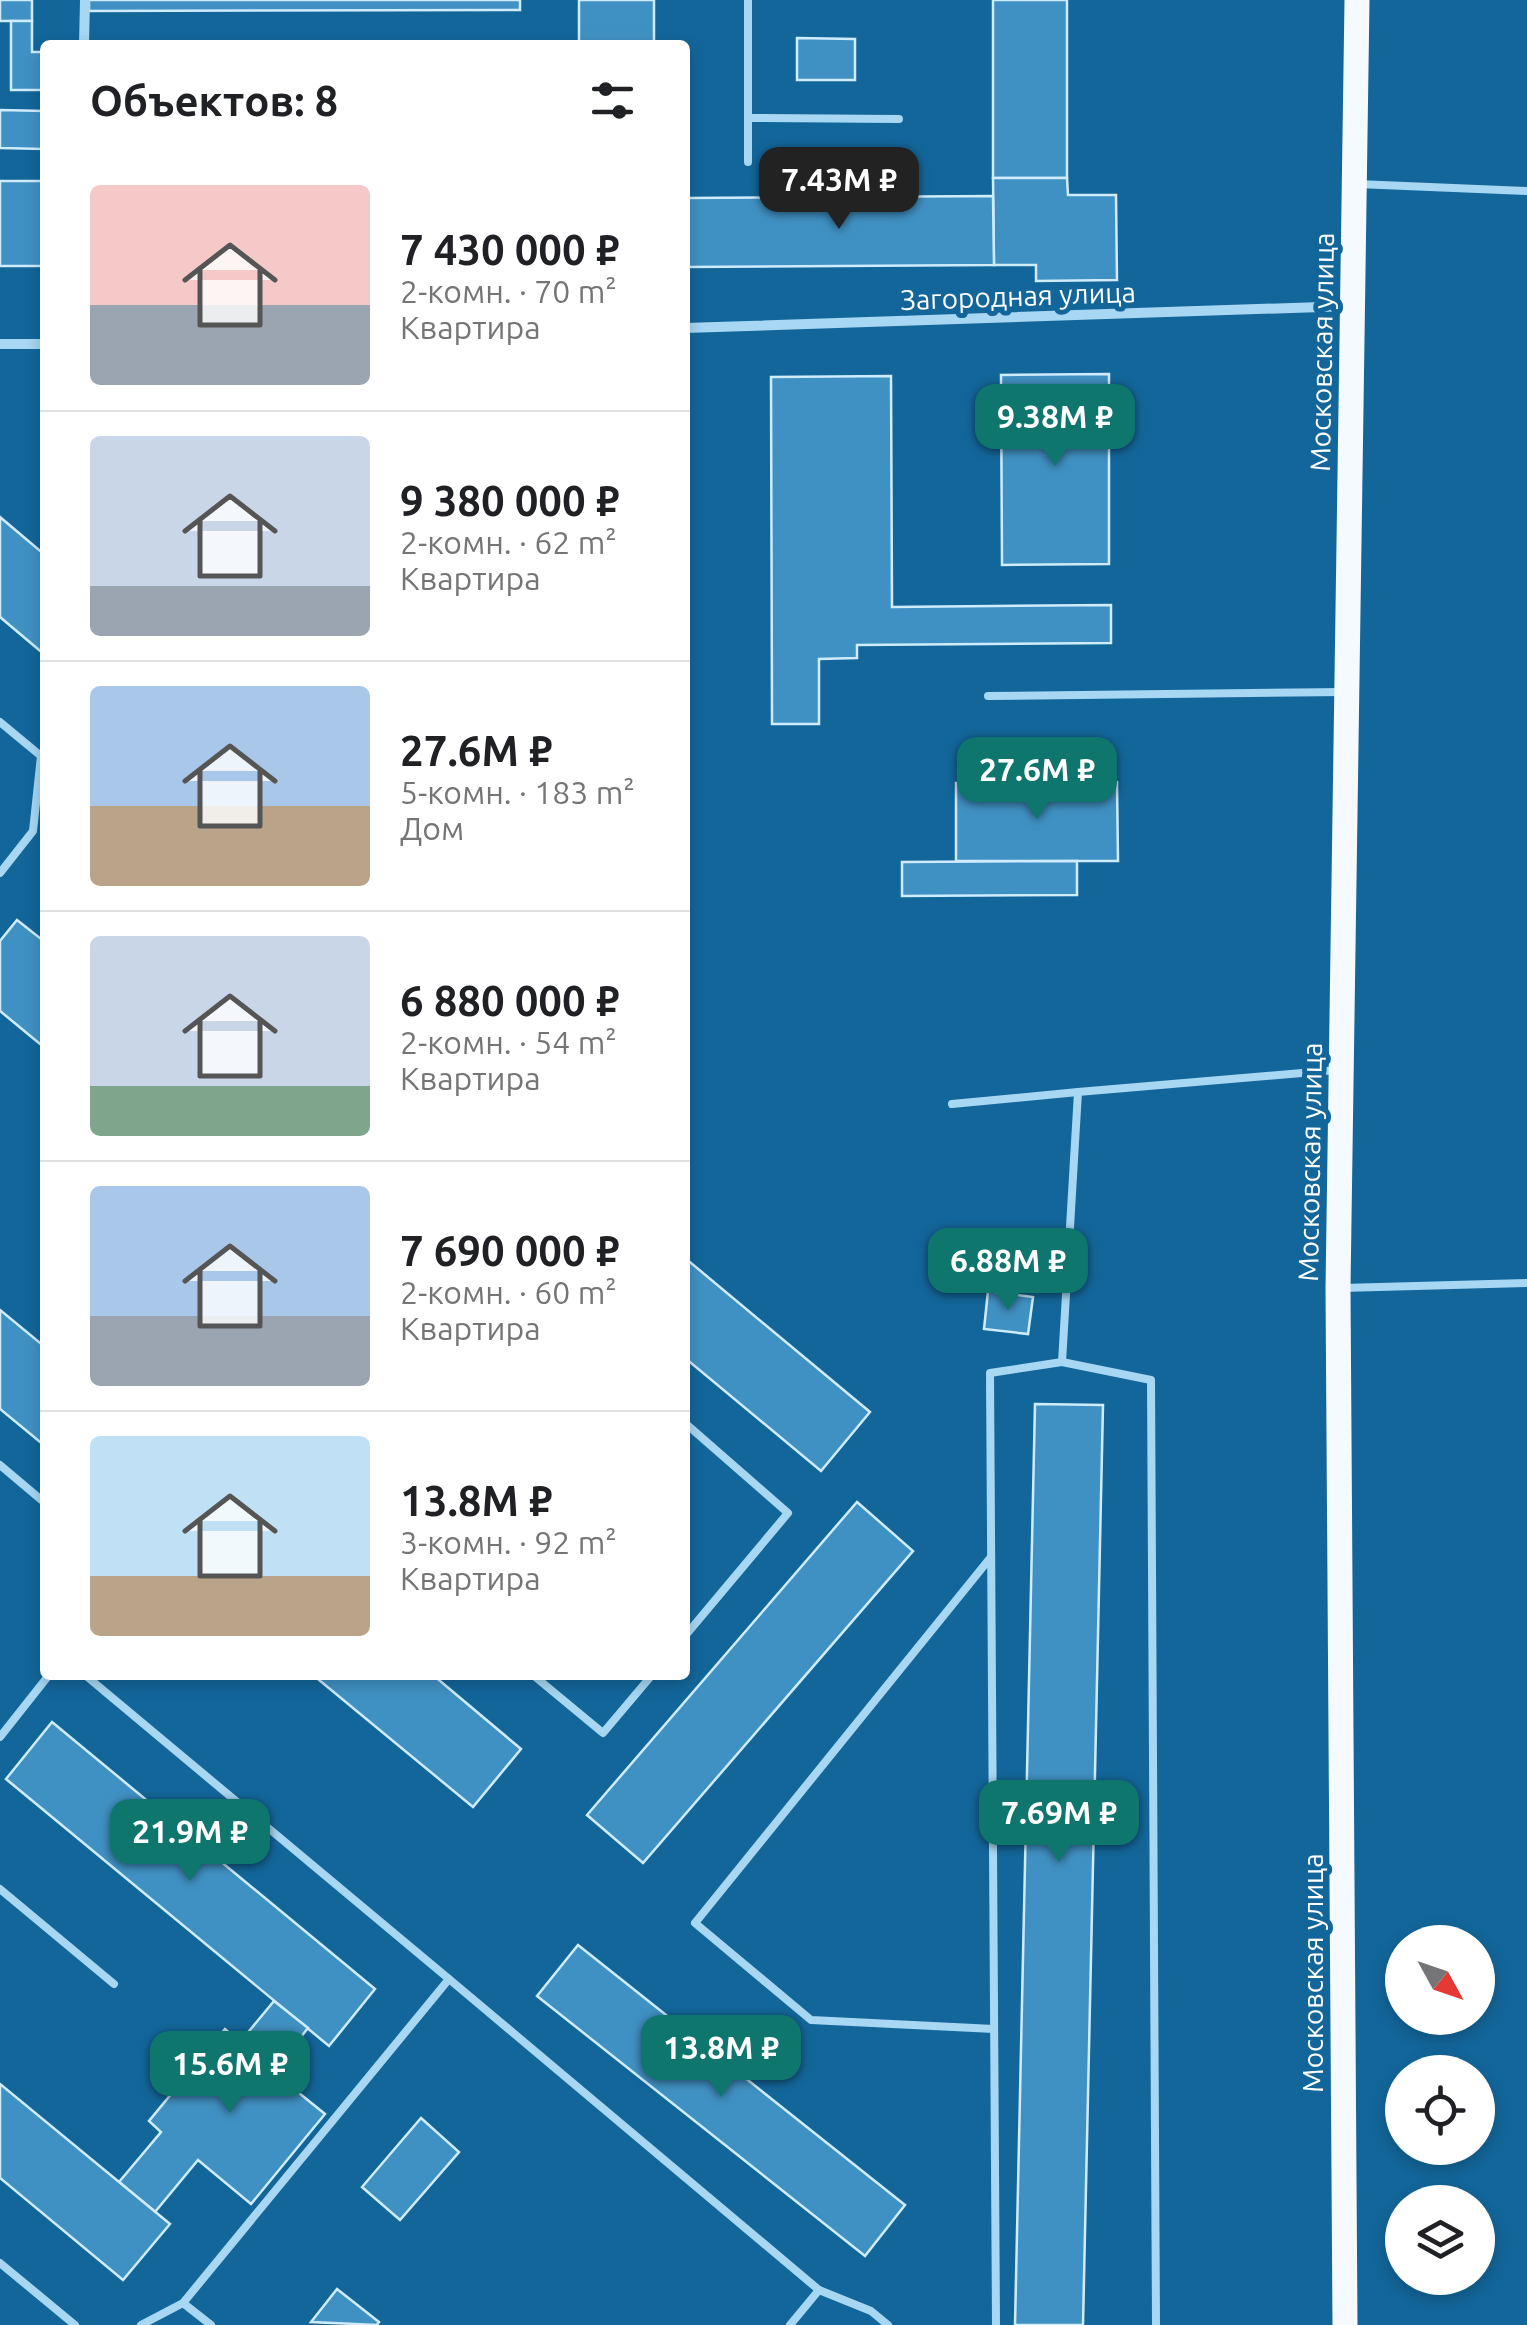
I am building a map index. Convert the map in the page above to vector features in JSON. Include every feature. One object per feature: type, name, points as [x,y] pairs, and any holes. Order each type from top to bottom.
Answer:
[{"type":"main road","name":"Московская улица","points":[[1346,2325],[1338,1288],[1357,0]]},
{"type":"street","points":[[84,40],[85,0]]},
{"type":"street","name":"Загородная улица","points":[[690,328],[1352,306]]},
{"type":"street","points":[[0,344],[40,344]]},
{"type":"lane","points":[[748,0],[748,162]]},
{"type":"lane","points":[[748,118],[900,118]]},
{"type":"lane","points":[[1354,184],[1527,191]]},
{"type":"lane","points":[[988,696],[1347,692]]},
{"type":"lane","points":[[0,722],[40,754]]},
{"type":"lane","points":[[0,872],[33,832],[40,773]]},
{"type":"lane","points":[[33,832],[40,837]]},
{"type":"lane","points":[[952,1104],[1341,1069]]},
{"type":"lane","points":[[1062,1362],[1078,1092]]},
{"type":"lane","points":[[1338,1288],[1527,1283]]},
{"type":"lane","points":[[996,2325],[990,1373],[1062,1362],[1151,1380],[1156,2325]]},
{"type":"lane","points":[[690,1427],[788,1513],[690,1630]]},
{"type":"lane","points":[[0,1465],[40,1499]]},
{"type":"lane","points":[[991,1557],[695,1922],[811,2020],[994,2029]]},
{"type":"lane","points":[[0,1736],[45,1680]]},
{"type":"lane","points":[[92,1680],[819,2290],[870,2311],[888,2325]]},
{"type":"lane","points":[[539,1680],[604,1734],[648,1680]]},
{"type":"lane","points":[[0,1889],[114,1984]]},
{"type":"lane","points":[[141,2325],[183,2302],[448,1979]]},
{"type":"lane","points":[[0,2263],[75,2325]]},
{"type":"lane","points":[[790,2325],[819,2290]]},
{"type":"lane","points":[[183,2302],[211,2325]]},
{"type":"building","points":[[0,0],[32,0],[32,21],[0,21]]},
{"type":"building","points":[[89,0],[520,0],[520,10],[89,11]]},
{"type":"building","points":[[579,0],[654,0],[654,40],[579,40]]},
{"type":"building","points":[[993,0],[1067,0],[1067,178],[993,178]]},
{"type":"building","points":[[11,21],[32,21],[32,52],[40,52],[40,90],[11,90]]},
{"type":"building","points":[[797,38],[855,39],[855,80],[797,80]]},
{"type":"building","points":[[0,110],[40,111],[40,149],[0,148]]},
{"type":"building","points":[[993,178],[1067,178],[1068,195],[1116,195],[1117,280],[1036,281],[1036,265],[994,265]]},
{"type":"building","points":[[0,181],[40,181],[40,266],[0,266]]},
{"type":"building","points":[[993,196],[994,265],[690,267],[690,198]]},
{"type":"building","points":[[1109,374],[1109,564],[1002,565],[1001,375]]},
{"type":"building","points":[[891,376],[892,607],[1111,605],[1111,643],[857,645],[857,658],[819,659],[819,724],[772,724],[771,377]]},
{"type":"building","points":[[0,517],[40,551],[40,651],[0,617]]},
{"type":"building","points":[[1117,782],[1118,861],[956,861],[956,783]]},
{"type":"building","points":[[1077,861],[1077,895],[902,896],[902,862]]},
{"type":"building","points":[[17,920],[40,938],[40,1044],[0,1011],[0,941]]},
{"type":"building","points":[[690,1262],[870,1412],[821,1471],[690,1362]]},
{"type":"building","points":[[988,1291],[1033,1297],[1028,1334],[984,1329]]},
{"type":"building","points":[[0,1310],[40,1343],[40,1442],[0,1409]]},
{"type":"building","points":[[1035,1404],[1103,1405],[1083,2325],[1015,2325]]},
{"type":"building","points":[[857,1502],[913,1551],[643,1863],[587,1815]]},
{"type":"building","points":[[319,1680],[439,1680],[521,1749],[473,1807]]},
{"type":"building","points":[[52,1722],[375,1989],[329,2046],[6,1779]]},
{"type":"building","points":[[578,1945],[905,2205],[865,2256],[537,1996]]},
{"type":"building","points":[[274,2001],[308,2028],[273,2072],[325,2114],[251,2204],[198,2160],[155,2212],[119,2182],[161,2132],[149,2121],[225,2029],[240,2042]]},
{"type":"building","points":[[0,2084],[170,2224],[123,2280],[0,2178]]},
{"type":"building","points":[[421,2118],[459,2152],[400,2220],[362,2187]]},
{"type":"building","points":[[337,2289],[379,2322],[377,2325],[311,2322]]}]
